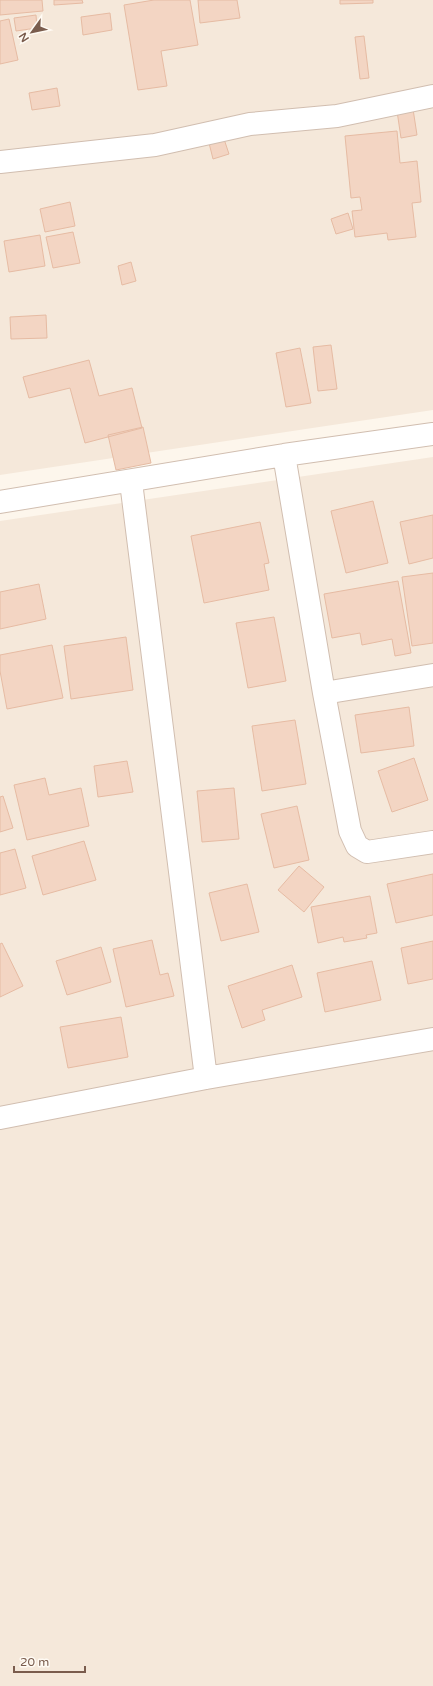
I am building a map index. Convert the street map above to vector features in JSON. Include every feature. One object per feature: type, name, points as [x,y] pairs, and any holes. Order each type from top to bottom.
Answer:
[{"type":"street","points":[[0,162],[155,145],[250,124],[337,116],[433,96]]},
{"type":"street","points":[[0,502],[131,482],[284,455],[433,434]]},
{"type":"street","points":[[284,455],[324,693],[350,831],[357,846],[367,852],[433,842]]},
{"type":"street","points":[[131,482],[206,1078]]},
{"type":"street","points":[[324,693],[433,675]]},
{"type":"street","points":[[0,1118],[206,1078],[433,1039]]},
{"type":"shaded area","points":[[0,0],[433,0],[433,410],[0,475]]},
{"type":"shaded area","points":[[433,457],[433,1686],[0,1686],[0,521]]},
{"type":"building","points":[[0,0],[42,0],[43,11],[0,15]]},
{"type":"building","points":[[54,0],[82,0],[83,3],[54,5]]},
{"type":"building","points":[[154,0],[190,0],[198,45],[161,51],[167,86],[138,90],[124,5]]},
{"type":"building","points":[[198,0],[237,0],[240,18],[200,23]]},
{"type":"building","points":[[340,0],[373,0],[373,3],[340,4]]},
{"type":"building","points":[[110,13],[112,30],[83,35],[81,17]]},
{"type":"building","points":[[36,15],[37,28],[16,31],[14,18]]},
{"type":"building","points":[[9,19],[18,60],[0,64],[0,21]]},
{"type":"building","points":[[364,36],[369,78],[360,79],[355,37]]},
{"type":"building","points":[[57,88],[60,106],[32,110],[29,93]]},
{"type":"building","points":[[413,109],[417,135],[401,138],[397,111]]},
{"type":"building","points":[[397,131],[400,163],[417,161],[421,202],[412,203],[416,237],[388,240],[387,233],[355,237],[352,211],[362,210],[360,197],[351,198],[345,136]]},
{"type":"building","points":[[224,139],[229,154],[213,159],[209,143]]},
{"type":"building","points":[[70,202],[75,226],[45,232],[40,209]]},
{"type":"building","points":[[348,213],[353,229],[336,234],[331,219]]},
{"type":"building","points":[[73,232],[80,263],[53,268],[46,237]]},
{"type":"building","points":[[40,235],[45,266],[9,272],[4,241]]},
{"type":"building","points":[[131,262],[136,281],[122,285],[118,266]]},
{"type":"building","points":[[46,315],[47,338],[11,339],[10,317]]},
{"type":"building","points":[[331,345],[337,389],[318,391],[313,347]]},
{"type":"building","points":[[300,348],[311,403],[286,407],[276,353]]},
{"type":"building","points":[[89,360],[99,396],[132,388],[142,428],[85,443],[70,388],[29,398],[23,377]]},
{"type":"building","points":[[143,427],[151,463],[116,470],[108,435]]},
{"type":"building","points":[[373,501],[388,563],[346,573],[331,511]]},
{"type":"building","points":[[433,515],[433,558],[409,564],[400,522]]},
{"type":"building","points":[[260,522],[269,563],[264,564],[269,590],[204,603],[191,536]]},
{"type":"building","points":[[433,573],[433,643],[412,646],[402,577]]},
{"type":"building","points":[[398,581],[411,653],[395,656],[392,639],[362,645],[360,633],[332,638],[324,594]]},
{"type":"building","points":[[39,584],[46,619],[0,629],[0,592]]},
{"type":"building","points":[[274,617],[286,681],[248,688],[236,623]]},
{"type":"building","points":[[126,637],[133,690],[71,699],[64,646]]},
{"type":"building","points":[[52,645],[63,698],[7,709],[0,671],[0,655]]},
{"type":"building","points":[[409,707],[414,746],[361,753],[355,715]]},
{"type":"building","points":[[295,720],[306,784],[262,791],[252,726]]},
{"type":"building","points":[[414,758],[428,800],[392,812],[378,771]]},
{"type":"building","points":[[127,761],[133,792],[98,797],[94,766]]},
{"type":"building","points":[[45,778],[49,795],[81,788],[89,826],[27,840],[14,785]]},
{"type":"building","points":[[234,788],[239,839],[202,842],[197,791]]},
{"type":"building","points":[[3,796],[13,828],[0,832],[0,797]]},
{"type":"building","points":[[297,806],[309,860],[274,868],[261,814]]},
{"type":"building","points":[[84,841],[96,880],[43,895],[32,856]]},
{"type":"building","points":[[15,849],[26,888],[0,895],[0,853]]},
{"type":"building","points":[[299,866],[324,887],[304,912],[278,890]]},
{"type":"building","points":[[433,874],[433,915],[396,923],[387,884]]},
{"type":"building","points":[[247,884],[259,932],[221,941],[209,893]]},
{"type":"building","points":[[370,896],[377,933],[366,935],[367,938],[344,942],[343,937],[318,943],[311,907]]},
{"type":"building","points":[[152,940],[160,975],[168,973],[174,996],[126,1007],[113,949]]},
{"type":"building","points":[[433,941],[433,979],[408,984],[401,948]]},
{"type":"building","points":[[2,943],[23,986],[0,997],[0,944]]},
{"type":"building","points":[[101,947],[111,982],[67,995],[56,961]]},
{"type":"building","points":[[372,961],[381,1000],[325,1012],[317,973]]},
{"type":"building","points":[[292,965],[302,997],[262,1010],[265,1020],[242,1028],[228,986]]},
{"type":"building","points":[[121,1017],[128,1057],[68,1068],[60,1027]]}]
